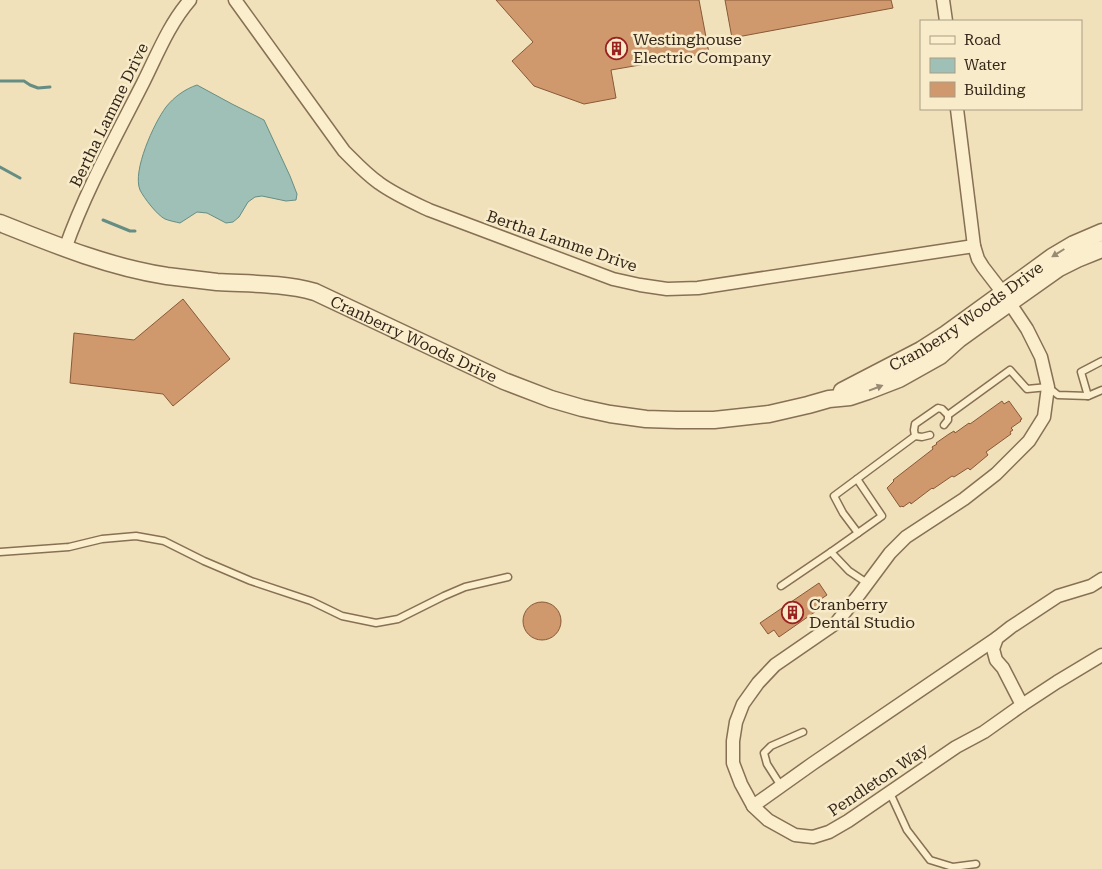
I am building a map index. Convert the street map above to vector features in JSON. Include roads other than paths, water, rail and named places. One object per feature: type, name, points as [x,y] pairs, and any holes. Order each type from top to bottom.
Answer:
[{"type":"street","name":"Bertha Lamme Drive","points":[[65,250],[73,226],[102,162],[170,28],[190,0]]},
{"type":"street","name":"Bertha Lamme Drive","points":[[235,0],[344,150],[358,166],[380,184],[401,197],[429,210],[613,279],[667,289],[698,288],[974,246]]},
{"type":"street","points":[[944,0],[946,20]]},
{"type":"street","name":"Pendleton Way","points":[[956,110],[974,246],[978,259],[1027,329],[1041,357],[1048,388],[1044,417],[1029,441],[996,474],[964,499],[906,538],[890,553],[836,623],[776,665],[758,683],[744,704],[736,722],[733,763],[741,784],[753,806],[768,820],[795,835],[812,838],[848,822],[956,747],[984,732],[1057,682],[1102,655]]},
{"type":"street","name":"Cranberry Woods Drive","points":[[0,223],[65,250],[133,270],[216,282],[262,283],[289,286],[315,292],[522,388],[552,400],[610,414],[646,419],[677,420],[714,420],[769,414],[829,399],[850,397],[899,379],[940,356],[1058,254],[1074,244],[1102,232]]},
{"type":"street","name":"Cranberry Woods Drive","points":[[1006,298],[1059,268],[1102,249]]},
{"type":"street","points":[[753,806],[1058,596],[1091,586],[1102,579]]},
{"type":"street","points":[[997,638],[993,649],[996,660],[1003,668],[1022,706]]},
{"type":"lane","points":[[1088,396],[1081,372],[1102,361]]},
{"type":"lane","points":[[948,414],[1010,370],[1027,389],[1048,388],[1058,395],[1088,396],[1102,390]]},
{"type":"lane","points":[[915,436],[915,424],[938,408],[948,414]]},
{"type":"lane","points":[[944,425],[948,420],[948,414]]},
{"type":"lane","points":[[858,533],[843,513],[834,496],[915,436],[930,435]]},
{"type":"lane","points":[[781,586],[882,516],[857,480]]},
{"type":"lane","points":[[0,552],[69,547],[102,538],[136,536],[164,542],[251,581],[311,601],[342,616],[376,623],[398,619],[465,587],[508,577]]},
{"type":"lane","points":[[832,552],[849,570],[867,583]]},
{"type":"lane","points":[[781,786],[767,764],[764,752],[771,746],[803,732]]},
{"type":"lane","points":[[890,793],[907,830],[930,860],[953,867],[976,864]]},
{"type":"water","points":[[197,85],[264,120],[290,176],[297,194],[296,200],[286,201],[262,196],[255,197],[248,202],[239,217],[233,222],[226,223],[207,213],[197,212],[180,223],[165,219],[151,206],[140,190],[138,182],[139,171],[150,135],[166,107],[180,94]]},
{"type":"waterway","points":[[0,81],[24,81],[38,88],[50,87]]},
{"type":"waterway","points":[[0,167],[20,178]]},
{"type":"waterway","points":[[103,220],[130,231],[135,231]]},
{"type":"place","name":"Westinghouse Electric Company","points":[[617,48]]},
{"type":"place","name":"Cranberry Dental Studio","points":[[793,613]]}]
